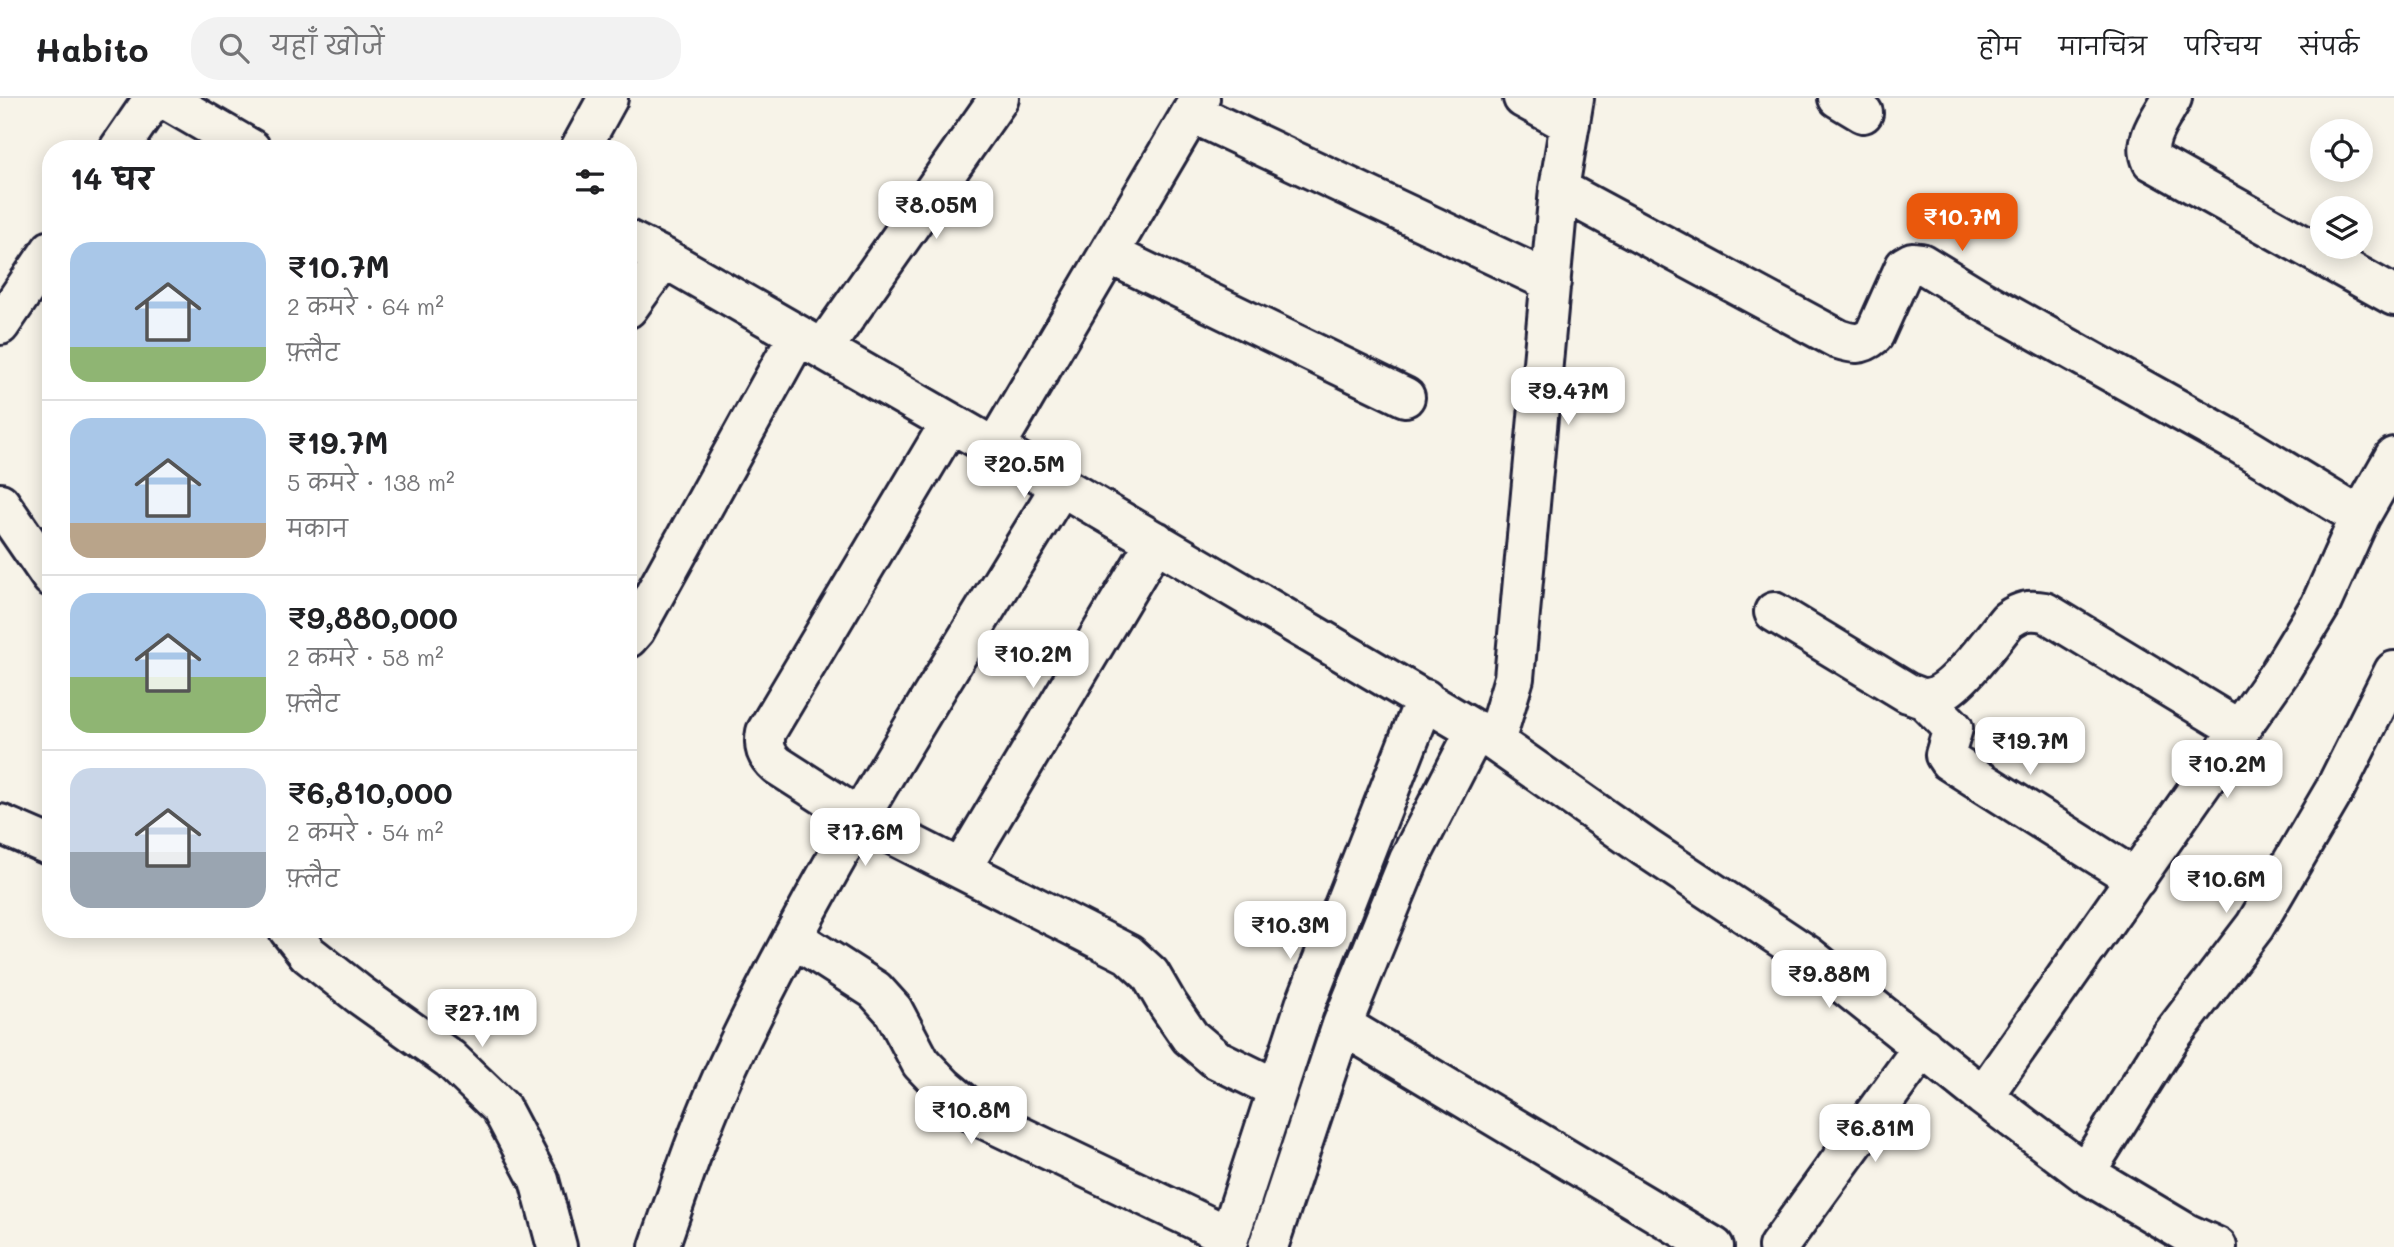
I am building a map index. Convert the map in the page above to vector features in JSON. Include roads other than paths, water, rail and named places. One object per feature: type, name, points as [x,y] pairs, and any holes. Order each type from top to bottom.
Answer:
[{"type":"street","points":[[126,140],[154,98]]},
{"type":"street","points":[[163,98],[235,140]]},
{"type":"street","points":[[585,140],[608,98]]},
{"type":"street","points":[[637,627],[811,342],[999,98]]},
{"type":"street","points":[[794,938],[875,990],[892,1010],[922,1063],[944,1087],[980,1117],[1227,1241],[1305,1005],[1461,721],[1514,678],[1559,190],[1572,111],[1523,98]]},
{"type":"street","points":[[2172,98],[2149,141],[2147,152],[2151,161],[2394,296]]},
{"type":"street","points":[[995,449],[1196,105],[1551,282]]},
{"type":"street","points":[[1559,190],[1838,339],[1854,345],[1866,342],[1874,335],[1905,266],[1912,262],[1921,263],[1980,299],[2240,444],[2360,517]]},
{"type":"street","points":[[637,244],[1061,486],[1461,721],[1807,955],[1983,1096],[2085,1173],[2193,1242]]},
{"type":"street","points":[[1109,254],[1405,397]]},
{"type":"street","points":[[637,296],[664,258]]},
{"type":"street","points":[[0,325],[42,263]]},
{"type":"street","points":[[950,423],[765,732],[764,745],[768,757],[858,817],[1128,954],[1150,974],[1191,1037],[1216,1059],[1277,1088]]},
{"type":"street","points":[[1983,1096],[2280,672],[2320,606],[2360,517],[2394,457]]},
{"type":"street","points":[[659,1247],[684,1175],[730,1060],[794,938],[858,817],[1061,486]]},
{"type":"street","points":[[0,503],[42,564]]},
{"type":"street","points":[[961,869],[1156,541]]},
{"type":"street","points":[[1923,698],[1935,696],[1951,687],[2008,620],[2019,612],[2031,609],[2045,612],[2240,730]]},
{"type":"street","points":[[1774,612],[1908,693],[1923,698],[1953,728],[1945,755],[1949,761],[2136,879]]},
{"type":"street","points":[[2085,1173],[2169,1040],[2255,926],[2334,791],[2394,671]]},
{"type":"street","points":[[1268,1247],[1342,1025],[1409,860],[1461,721]]},
{"type":"street","points":[[0,824],[42,842]]},
{"type":"street","points":[[295,938],[308,954],[360,995],[450,1059],[500,1108],[539,1180],[557,1247]]},
{"type":"street","points":[[1342,1025],[1714,1247]]},
{"type":"street","points":[[1778,1247],[1923,1047]]}]
